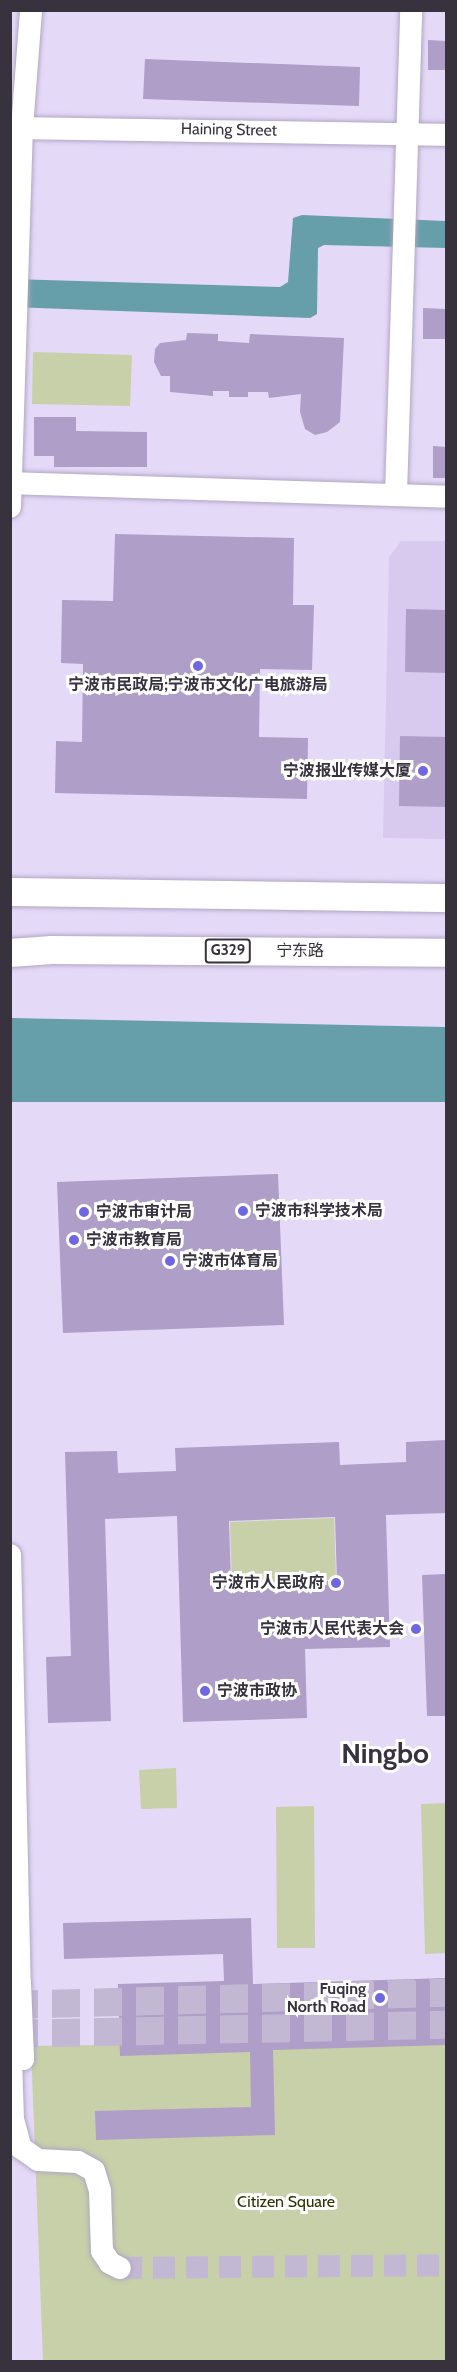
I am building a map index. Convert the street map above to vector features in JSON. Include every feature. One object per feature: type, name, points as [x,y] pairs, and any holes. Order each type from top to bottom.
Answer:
[{"type":"main road","points":[[10,892],[447,898]]},
{"type":"main road","name":"宁东路","points":[[10,953],[52,950],[447,952]]},
{"type":"street","points":[[10,507],[16,128],[31,10]]},
{"type":"street","points":[[396,495],[411,10]]},
{"type":"street","name":"Haining Street","points":[[16,128],[406,132],[447,135]]},
{"type":"street","points":[[12,483],[447,497]]},
{"type":"street","points":[[10,1555],[15,1983],[23,2059],[11,2059],[13,2120],[21,2148],[38,2160],[78,2162],[94,2171],[100,2191],[102,2251],[110,2263],[120,2268]]},
{"type":"shaded area","points":[[302,215],[446,221],[446,248],[324,245],[318,248],[317,314],[310,318],[11,307],[11,279],[280,287],[288,282],[293,218]]},
{"type":"shaded area","points":[[401,541],[446,541],[446,839],[383,838],[389,557]]},
{"type":"shaded area","points":[[11,1018],[446,1027],[446,1102],[11,1102]]},
{"type":"green space","points":[[33,352],[132,355],[130,406],[32,404]]},
{"type":"green space","points":[[334,1518],[336,1580],[232,1583],[230,1522]]},
{"type":"green space","points":[[176,1768],[177,1808],[141,1809],[139,1770]]},
{"type":"green space","points":[[446,1803],[446,1953],[425,1954],[421,1804]]},
{"type":"green space","points":[[314,1806],[315,1948],[277,1948],[276,1807]]},
{"type":"green space","name":"Citizen Square","points":[[446,2040],[446,2361],[43,2361],[31,2046]]},
{"type":"building","points":[[428,40],[446,41],[446,70],[428,70]]},
{"type":"building","points":[[145,59],[360,67],[359,106],[143,99]]},
{"type":"building","points":[[423,308],[446,309],[446,339],[423,339]]},
{"type":"building","points":[[187,333],[218,334],[218,341],[249,343],[250,334],[344,338],[340,422],[327,432],[315,435],[305,429],[300,412],[301,394],[269,398],[268,392],[248,392],[248,397],[229,397],[229,391],[213,391],[213,396],[170,392],[170,376],[161,376],[154,362],[155,349],[160,343],[186,340]]},
{"type":"building","points":[[34,417],[76,417],[76,431],[147,432],[147,467],[54,467],[54,456],[34,456]]},
{"type":"building","points":[[433,446],[446,447],[446,478],[433,478]]},
{"type":"building","name":"宁波市民政局;宁波市文化广电旅游局","points":[[115,534],[294,538],[293,605],[314,605],[312,670],[260,669],[259,737],[308,738],[307,799],[55,793],[56,741],[82,742],[83,664],[61,663],[62,600],[113,601]]},
{"type":"building","points":[[406,609],[446,610],[446,673],[405,672]]},
{"type":"building","name":"宁波报业传媒大厦","points":[[400,736],[446,737],[446,807],[399,806]]},
{"type":"building","points":[[278,1174],[284,1325],[63,1333],[57,1182]]},
{"type":"building","name":"宁波市人民政府","points":[[446,1440],[446,1513],[386,1515],[390,1647],[305,1649],[307,1718],[183,1722],[177,1516],[105,1519],[111,1721],[48,1723],[46,1657],[71,1656],[65,1452],[117,1451],[118,1473],[176,1471],[175,1448],[339,1442],[340,1465],[406,1462],[406,1442]],"holes":[[[335,1517],[337,1581],[231,1584],[229,1521]]]},
{"type":"building","points":[[446,1574],[446,1716],[427,1716],[422,1575]]},
{"type":"building","name":"Fuqing North Road","points":[[251,1918],[253,1984],[446,1978],[446,2045],[273,2050],[275,2135],[96,2140],[95,2111],[251,2107],[250,2052],[120,2056],[118,1984],[224,1981],[223,1954],[64,1959],[63,1923]]},
{"type":"tunnel","points":[[10,2005],[446,1993]]},
{"type":"tunnel","points":[[10,2034],[446,2025]]},
{"type":"tunnel","points":[[120,2268],[446,2265]]},
{"type":"place","name":"宁波市民政局;宁波市文化广电旅游局","points":[[198,666]]},
{"type":"place","name":"宁波报业传媒大厦","points":[[423,771]]},
{"type":"place","name":"宁波市科学技术局","points":[[243,1211]]},
{"type":"place","name":"宁波市审计局","points":[[84,1212]]},
{"type":"place","name":"宁波市教育局","points":[[74,1240]]},
{"type":"place","name":"宁波市体育局","points":[[170,1261]]},
{"type":"place","name":"宁波市人民政府","points":[[336,1583]]},
{"type":"place","name":"宁波市人民代表大会","points":[[416,1629]]},
{"type":"place","name":"宁波市政协","points":[[205,1691]]},
{"type":"place","name":"Fuqing North Road","points":[[380,1998]]},
{"type":"district","name":"Ningbo","points":[[385,1753]]}]
